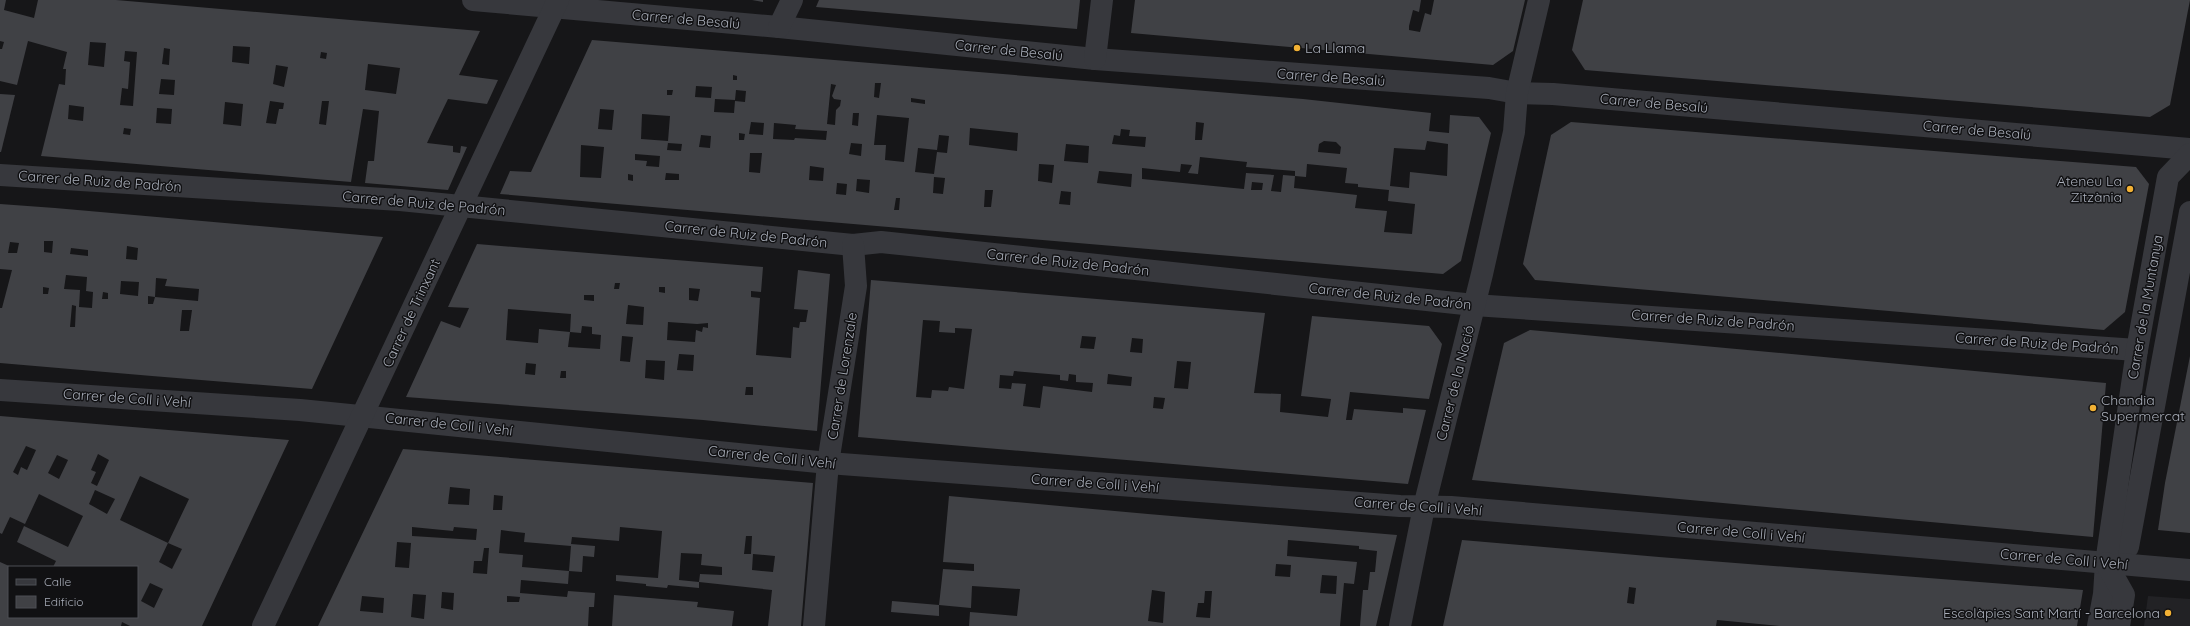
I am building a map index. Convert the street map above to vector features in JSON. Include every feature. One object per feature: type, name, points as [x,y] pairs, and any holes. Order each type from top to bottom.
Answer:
[{"type":"street","name":"Carrer de Besalú","points":[[473,0],[557,4],[1095,59],[1489,88],[1517,93],[1553,94],[2190,148]]},
{"type":"street","points":[[779,27],[792,0]]},
{"type":"street","points":[[1095,59],[1102,0]]},
{"type":"street","name":"Carrer de la Nació","points":[[1400,626],[1424,507],[1474,305],[1514,132],[1517,93],[1539,0]]},
{"type":"street","name":"Carrer de Trinxant","points":[[263,626],[557,4]]},
{"type":"street","name":"Carrer de la Muntanya","points":[[2098,626],[2104,594],[2106,563],[2137,350],[2168,177],[2190,154]]},
{"type":"street","name":"Carrer de Ruiz de Padrón","points":[[0,175],[462,206],[853,245],[881,242],[1474,305],[2137,350]]},
{"type":"street","name":"Carrer de la Muntanya","points":[[2106,563],[2128,547],[2190,212]]},
{"type":"street","name":"Carrer de Lorenzale","points":[[814,626],[828,463],[856,286],[853,245]]},
{"type":"street","name":"Carrer de Coll i Vehí","points":[[0,390],[363,415],[828,463],[1424,507],[1451,507],[2190,570]]},
{"type":"street","points":[[2106,563],[2124,595],[2119,626]]},
{"type":"shaded area","name":"Escolàpies Sant Martí - Barcelona","points":[[2148,596],[2190,599],[2190,626],[2144,626]]},
{"type":"building","points":[[0,0],[6,0],[4,10],[34,18],[38,0],[116,0],[480,31],[459,75],[498,80],[487,104],[448,99],[427,143],[453,146],[453,152],[460,153],[461,146],[467,147],[448,190],[365,183],[368,161],[374,161],[379,111],[363,109],[351,182],[41,156],[59,84],[65,85],[66,69],[63,69],[67,52],[28,41],[17,85],[0,81],[0,49],[2,49],[4,42],[0,41]],"holes":[[[90,42],[106,43],[104,67],[88,65]],[[233,46],[250,47],[249,64],[232,62]],[[164,48],[170,49],[169,65],[162,64]],[[125,51],[137,52],[133,106],[120,105],[122,88],[128,89],[130,62],[124,61]],[[321,52],[327,53],[326,59],[320,58]],[[368,64],[400,68],[396,94],[365,90]],[[276,65],[288,67],[284,87],[273,84]],[[161,79],[175,80],[174,95],[159,94]],[[270,101],[284,103],[283,109],[279,109],[276,124],[266,123]],[[322,101],[329,101],[326,125],[319,124]],[[225,102],[243,104],[241,126],[223,124]],[[69,105],[84,107],[83,121],[68,119]],[[157,108],[172,109],[171,124],[156,123]],[[124,128],[131,129],[130,135],[123,134]]]},
{"type":"building","points":[[752,0],[763,0],[763,2]]},
{"type":"building","points":[[819,0],[1080,0],[1077,29],[816,7]]},
{"type":"building","points":[[1135,0],[1421,0],[1419,12],[1413,10],[1409,26],[1409,30],[1420,32],[1425,13],[1431,15],[1434,0],[1525,0],[1513,51],[1493,65],[1131,33]]},
{"type":"building","points":[[1583,0],[2190,0],[2170,105],[2150,117],[1585,70],[1572,50]]},
{"type":"building","points":[[592,40],[1303,99],[1431,113],[1429,131],[1449,133],[1450,115],[1479,117],[1491,133],[1461,261],[1443,274],[500,194],[510,171],[531,172]],"holes":[[[733,75],[737,76],[737,80],[733,80]],[[875,83],[881,83],[879,98],[874,97]],[[831,84],[836,85],[832,96],[834,99],[841,100],[840,106],[836,110],[835,125],[827,124]],[[696,86],[712,87],[711,98],[695,97]],[[667,90],[673,90],[672,95],[667,95]],[[736,90],[746,91],[745,102],[735,101],[734,113],[714,112],[715,99],[735,100]],[[911,98],[925,100],[925,104],[911,102]],[[600,109],[614,110],[612,130],[598,129]],[[853,113],[859,113],[858,126],[852,125]],[[642,114],[670,116],[668,141],[641,139]],[[877,115],[909,118],[904,162],[885,160],[886,145],[874,145]],[[751,122],[764,123],[763,135],[749,134]],[[1196,122],[1204,123],[1202,140],[1195,140]],[[774,123],[796,125],[795,129],[827,131],[826,140],[795,138],[794,140],[773,139]],[[970,128],[1018,133],[1017,151],[969,145]],[[1121,129],[1130,130],[1129,136],[1146,137],[1145,147],[1112,144],[1114,135],[1120,136]],[[739,133],[745,134],[744,140],[739,140]],[[701,135],[711,136],[710,148],[699,147]],[[939,135],[949,136],[947,153],[937,152],[934,174],[915,172],[918,148],[937,150]],[[1324,141],[1336,142],[1341,147],[1340,154],[1318,152],[1319,144]],[[1427,141],[1448,144],[1447,176],[1410,172],[1409,188],[1390,186],[1394,148],[1425,150]],[[668,143],[682,144],[681,151],[667,150]],[[851,143],[862,144],[861,156],[849,154]],[[1066,144],[1089,146],[1088,163],[1064,161]],[[581,145],[604,147],[601,178],[580,177]],[[750,153],[762,153],[760,173],[749,172]],[[635,154],[660,156],[659,167],[646,166],[647,161],[635,160]],[[1200,157],[1247,162],[1246,167],[1295,171],[1295,176],[1283,175],[1281,192],[1271,191],[1274,175],[1246,173],[1244,189],[1142,179],[1142,168],[1180,172],[1181,164],[1192,165],[1188,173],[1198,174]],[[1039,164],[1054,165],[1052,183],[1038,181]],[[1307,164],[1347,168],[1345,183],[1358,184],[1358,187],[1389,190],[1388,201],[1415,204],[1412,234],[1384,232],[1387,211],[1355,208],[1357,195],[1294,188],[1295,176],[1306,177]],[[810,166],[824,168],[823,181],[809,180]],[[1099,171],[1132,174],[1131,187],[1097,183]],[[666,173],[679,174],[679,180],[665,180]],[[628,174],[633,175],[633,181],[628,180]],[[934,177],[945,178],[943,194],[933,193]],[[857,179],[870,180],[869,193],[856,191]],[[1252,182],[1263,183],[1262,190],[1251,190]],[[837,183],[847,184],[846,195],[836,194]],[[985,190],[993,190],[991,207],[984,207]],[[1061,191],[1071,192],[1070,205],[1059,204]],[[896,198],[900,198],[899,210],[894,210]]]},
{"type":"building","points":[[0,94],[15,95],[1,152],[0,152]]},
{"type":"building","points":[[1571,122],[2136,167],[2149,184],[2125,312],[2104,330],[1535,280],[1523,264],[1551,135]]},
{"type":"building","points":[[0,204],[383,237],[312,389],[0,363],[0,308],[2,308],[12,270],[0,269]],"holes":[[[44,241],[53,241],[52,253],[44,252]],[[10,242],[19,243],[17,253],[8,253]],[[127,246],[138,248],[137,260],[126,259]],[[71,248],[88,250],[88,256],[70,254]],[[66,275],[87,277],[86,291],[93,292],[92,308],[79,307],[80,290],[64,289]],[[156,278],[167,279],[165,286],[199,289],[198,301],[155,297]],[[121,281],[139,282],[138,296],[120,294]],[[43,287],[49,288],[48,294],[43,294]],[[103,292],[108,293],[108,299],[102,299]],[[148,296],[155,297],[153,304],[148,304]],[[72,305],[76,306],[75,327],[70,327]],[[182,310],[192,310],[189,331],[180,331]]]},
{"type":"building","points":[[477,244],[763,267],[761,292],[751,291],[751,297],[760,298],[756,355],[791,358],[793,327],[799,328],[800,322],[806,322],[808,310],[794,309],[798,270],[830,274],[817,431],[703,420],[406,397],[441,321],[460,328],[469,308],[448,307]],"holes":[[[615,283],[620,283],[619,289],[614,289]],[[659,287],[665,287],[665,293],[659,292]],[[689,288],[700,289],[698,301],[689,300]],[[584,295],[594,295],[594,301],[584,300]],[[628,305],[644,307],[643,325],[626,324]],[[508,309],[571,314],[570,332],[539,329],[538,343],[506,340]],[[668,322],[697,324],[708,323],[708,328],[703,327],[702,332],[696,330],[695,342],[667,340]],[[582,326],[592,327],[592,334],[601,335],[600,349],[568,347],[570,332],[581,333]],[[622,336],[633,337],[630,362],[620,361]],[[679,354],[694,355],[693,371],[677,370]],[[646,360],[665,361],[664,380],[645,378]],[[526,363],[536,364],[535,375],[525,374]],[[561,371],[566,371],[566,378],[560,378]],[[746,387],[753,387],[753,395],[745,395]]]},
{"type":"building","points":[[871,280],[1265,313],[1254,393],[1281,394],[1280,412],[1328,417],[1331,399],[1301,396],[1312,316],[1429,326],[1442,344],[1429,399],[1350,392],[1346,420],[1352,420],[1354,409],[1403,413],[1403,408],[1426,410],[1408,484],[858,437]],"holes":[[[923,320],[940,321],[939,332],[955,333],[955,328],[972,329],[964,389],[949,387],[948,391],[932,390],[931,398],[916,397]],[[1082,336],[1096,337],[1094,349],[1080,348]],[[1132,338],[1143,339],[1142,353],[1130,352]],[[1177,361],[1191,362],[1188,389],[1174,388]],[[1014,371],[1060,375],[1060,380],[1068,381],[1069,374],[1076,375],[1076,382],[1093,383],[1092,392],[1043,386],[1040,408],[1023,406],[1026,384],[1012,383],[1011,389],[999,388],[1000,375],[1013,376]],[[1108,374],[1132,377],[1131,386],[1107,384]],[[1154,397],[1165,398],[1163,409],[1153,408]]]},
{"type":"building","points":[[1530,330],[2106,383],[2093,537],[1472,480],[1504,343]]},
{"type":"building","points":[[2190,356],[2190,533],[2158,530],[2165,483]]},
{"type":"building","points":[[0,416],[289,440],[202,626],[130,626],[122,622],[121,626],[0,626],[0,562],[9,566],[8,618],[138,618],[138,566],[54,566],[56,561],[17,542],[24,526],[68,547],[83,516],[39,494],[25,524],[10,517],[2,534],[0,533]],"holes":[[[26,446],[36,450],[27,470],[21,467],[18,475],[13,472]],[[98,454],[109,460],[97,486],[91,483],[96,472],[91,470]],[[57,455],[68,460],[59,479],[48,473]],[[140,476],[189,499],[168,543],[120,520]],[[95,490],[115,499],[107,514],[89,504]],[[168,543],[182,549],[172,569],[159,562]],[[150,583],[163,589],[154,608],[141,601]]]},
{"type":"building","points":[[403,449],[813,483],[801,626],[768,626],[772,590],[699,582],[699,588],[668,585],[667,588],[616,581],[616,575],[658,578],[662,531],[620,527],[619,541],[572,537],[571,544],[595,546],[594,557],[583,556],[582,572],[569,571],[568,584],[521,580],[520,593],[567,597],[568,591],[595,593],[594,607],[589,607],[588,626],[318,626]],"holes":[[[450,487],[470,489],[469,505],[448,504]],[[494,495],[503,496],[502,510],[493,510]],[[412,527],[453,531],[454,527],[477,529],[476,540],[412,536]],[[501,530],[525,533],[524,542],[571,546],[569,571],[522,567],[523,555],[499,553]],[[746,536],[752,536],[751,554],[744,554]],[[397,542],[411,543],[409,568],[395,567]],[[484,548],[489,548],[487,574],[473,573],[474,561],[482,561]],[[681,553],[702,554],[701,565],[722,567],[722,575],[700,574],[699,582],[679,580]],[[753,554],[775,556],[773,572],[752,570]],[[442,592],[454,593],[453,610],[441,608]],[[413,594],[426,595],[424,619],[411,617]],[[362,596],[384,598],[383,613],[360,611]],[[507,596],[520,597],[519,602],[507,602]]]},
{"type":"building","points":[[949,496],[1397,535],[1376,626],[1360,626],[1363,590],[1368,590],[1370,572],[1375,572],[1377,551],[1359,549],[1359,546],[1288,540],[1287,556],[1357,562],[1354,584],[1344,583],[1340,626],[969,626],[970,612],[1017,616],[1020,589],[972,586],[971,608],[939,605],[943,569],[974,571],[974,564],[943,562]],"holes":[[[1276,564],[1291,565],[1290,577],[1275,576]],[[1322,575],[1337,576],[1336,594],[1320,593]],[[1152,590],[1165,592],[1163,623],[1148,621]],[[1205,591],[1212,591],[1210,618],[1196,617],[1198,603],[1204,603]]]},
{"type":"building","points":[[1462,540],[2083,590],[2077,626],[1780,626],[1717,620],[1716,626],[1443,626]],"holes":[[[1629,587],[1636,588],[1634,604],[1627,603]]]},
{"type":"building","points":[[614,595],[698,602],[697,607],[734,611],[732,626],[612,626]]},
{"type":"building","points":[[892,601],[939,605],[939,616],[891,612]]},
{"type":"place","name":"La Llama","points":[[1297,48]]},
{"type":"place","name":"Ateneu La Zitzània","points":[[2130,189]]},
{"type":"place","name":"Chandia Supermercat","points":[[2093,408]]},
{"type":"place","name":"Escolàpies Sant Martí - Barcelona","points":[[2168,613]]}]
